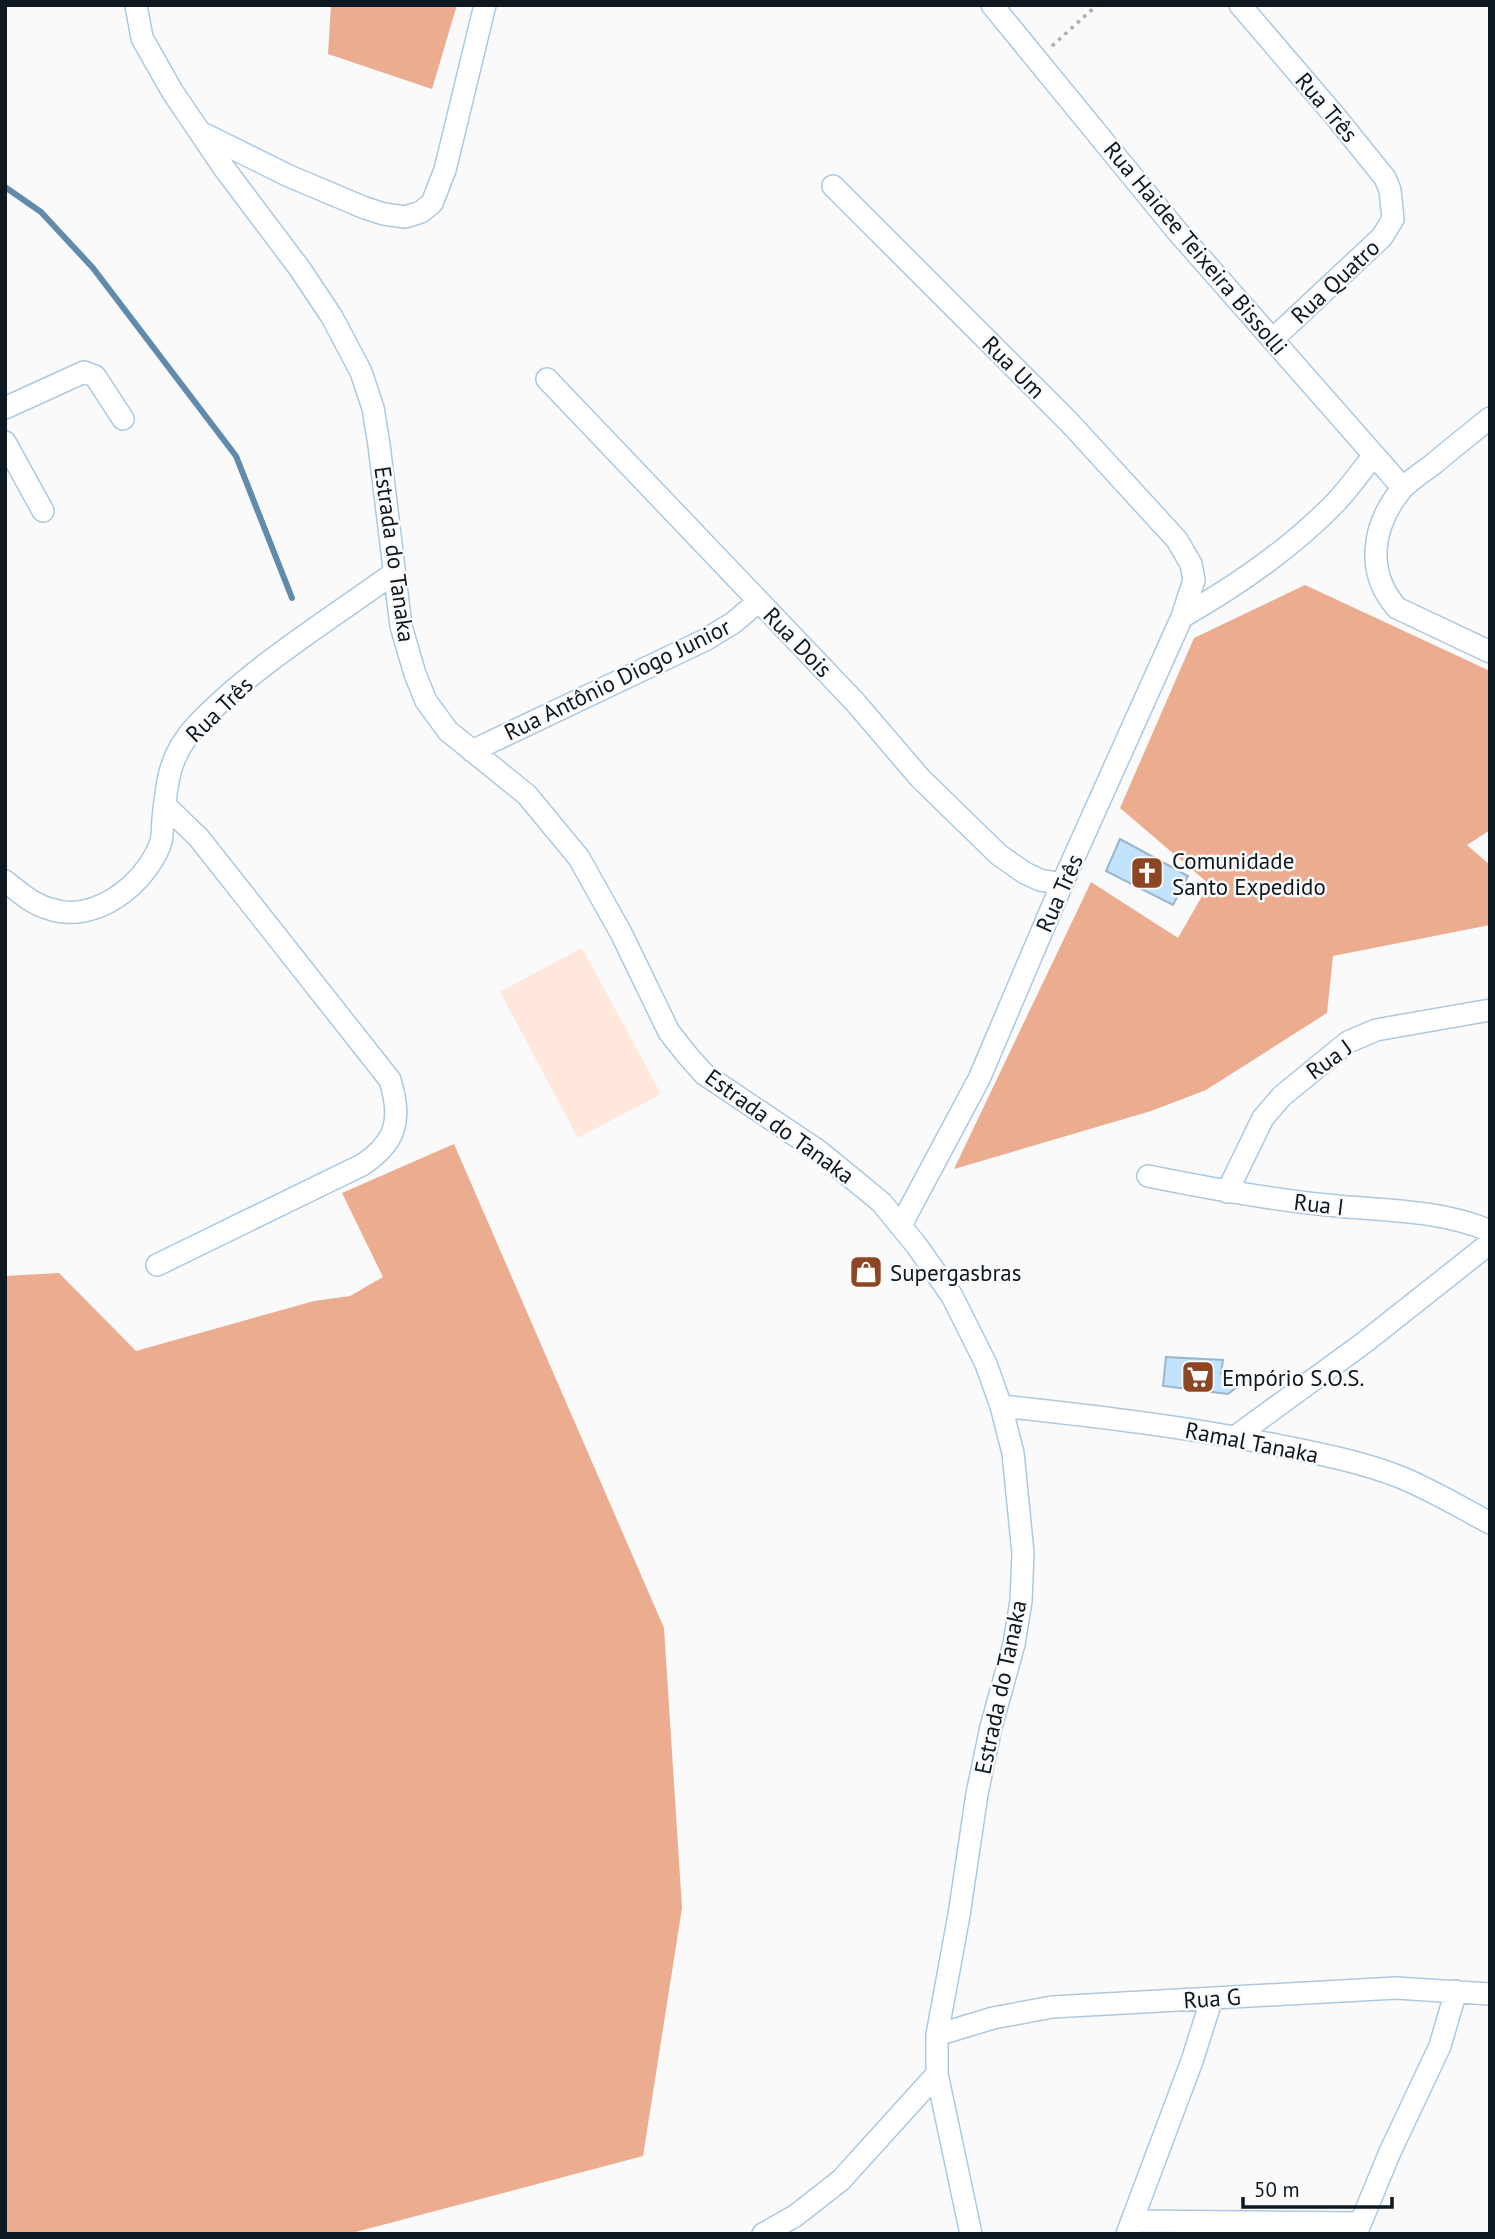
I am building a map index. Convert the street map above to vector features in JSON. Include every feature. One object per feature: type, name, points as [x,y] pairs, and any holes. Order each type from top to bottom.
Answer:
[{"type":"street","name":"Estrada do Tanaka","points":[[136,5],[142,38],[198,131],[300,269],[332,317],[361,372],[375,420],[401,626],[426,701],[448,731],[527,795],[579,858],[621,933],[669,1032],[704,1074],[820,1152],[874,1195],[901,1225],[952,1296],[986,1364],[1001,1406],[1013,1453],[1023,1553],[1021,1601],[1014,1644],[994,1715],[977,1794],[937,2035],[937,2074],[971,2234]]},
{"type":"street","points":[[198,131],[289,176],[365,208],[384,214],[405,216],[421,212],[432,203],[444,170],[485,5]]},
{"type":"street","name":"Rua Haidee Teixeira Bissolli","points":[[992,5],[1177,231],[1403,488]]},
{"type":"street","name":"Rua Três","points":[[1240,5],[1385,178],[1390,190],[1393,219]]},
{"type":"street","name":"Rua Um","points":[[833,186],[1069,422],[1177,540],[1186,556]]},
{"type":"street","name":"Rua Quatro","points":[[1273,339],[1382,237],[1393,219]]},
{"type":"street","points":[[5,408],[84,372],[95,376],[123,419]]},
{"type":"street","name":"Rua Dois","points":[[547,379],[855,702],[920,778],[999,855],[1040,880],[1062,884]]},
{"type":"street","points":[[1490,418],[1403,488],[1388,511],[1380,530],[1375,559],[1378,578],[1397,608],[1490,652]]},
{"type":"street","points":[[5,442],[43,511]]},
{"type":"street","points":[[1182,617],[1214,599],[1263,565],[1314,524],[1339,499],[1374,455]]},
{"type":"street","name":"Rua Três","points":[[901,1225],[979,1079],[1062,884],[1182,617],[1194,580],[1194,571],[1186,556]]},
{"type":"street","name":"Rua Três","points":[[5,881],[26,898],[52,910],[73,911],[98,907],[121,894],[142,875],[161,844],[169,769],[182,743],[197,725],[251,676],[394,573]]},
{"type":"street","name":"Rua Antônio Diogo Junior","points":[[472,751],[705,640],[733,623],[759,601]]},
{"type":"street","points":[[157,1265],[362,1165],[379,1154],[389,1140],[397,1120],[397,1102],[390,1080],[199,838],[164,805]]},
{"type":"street","name":"Rua J","points":[[1227,1192],[1263,1118],[1282,1096],[1348,1042],[1376,1030],[1490,1010]]},
{"type":"street","name":"Rua I","points":[[1148,1176],[1227,1192],[1456,1219],[1490,1231]]},
{"type":"street","points":[[1235,1437],[1365,1342],[1490,1243]]},
{"type":"street","name":"Ramal Tanaka","points":[[1001,1406],[1108,1417],[1235,1437],[1324,1455],[1398,1476],[1439,1493],[1490,1523]]},
{"type":"street","name":"Rua G","points":[[937,2035],[993,2018],[1052,2007],[1396,1988],[1490,1994]]},
{"type":"street","points":[[1212,1998],[1192,2061],[1130,2228],[1358,2228],[1440,2046],[1456,1992]]},
{"type":"street","points":[[763,2234],[795,2216],[841,2180],[937,2074]]},
{"type":"path","points":[[1037,59],[1097,5]]},
{"type":"shaded area","points":[[331,5],[457,5],[432,89],[328,54]]},
{"type":"shaded area","points":[[1305,585],[1490,671],[1490,830],[1467,845],[1490,865],[1490,925],[1333,956],[1327,1013],[1206,1090],[1151,1111],[954,1169],[1091,882],[1178,938],[1209,884],[1120,808],[1194,638]]},
{"type":"shaded area","points":[[582,948],[661,1094],[578,1138],[500,992]]},
{"type":"shaded area","points":[[454,1144],[664,1628],[682,1908],[643,2156],[348,2234],[5,2234],[5,1276],[59,1273],[136,1351],[314,1301],[350,1296],[383,1277],[342,1193]]},
{"type":"building","name":"Comunidade Santo Expedido","points":[[1120,839],[1188,876],[1173,905],[1106,871]]},
{"type":"building","name":"Empório S.O.S.","points":[[1166,1357],[1223,1360],[1221,1374],[1246,1380],[1228,1394],[1163,1386]]},
{"type":"waterway","points":[[5,187],[41,212],[93,268],[236,456],[292,598]]},
{"type":"place","name":"Comunidade Santo Expedido","points":[[1147,873]]},
{"type":"place","name":"Supergasbras","points":[[866,1272]]},
{"type":"place","name":"Empório S.O.S.","points":[[1198,1377]]}]
